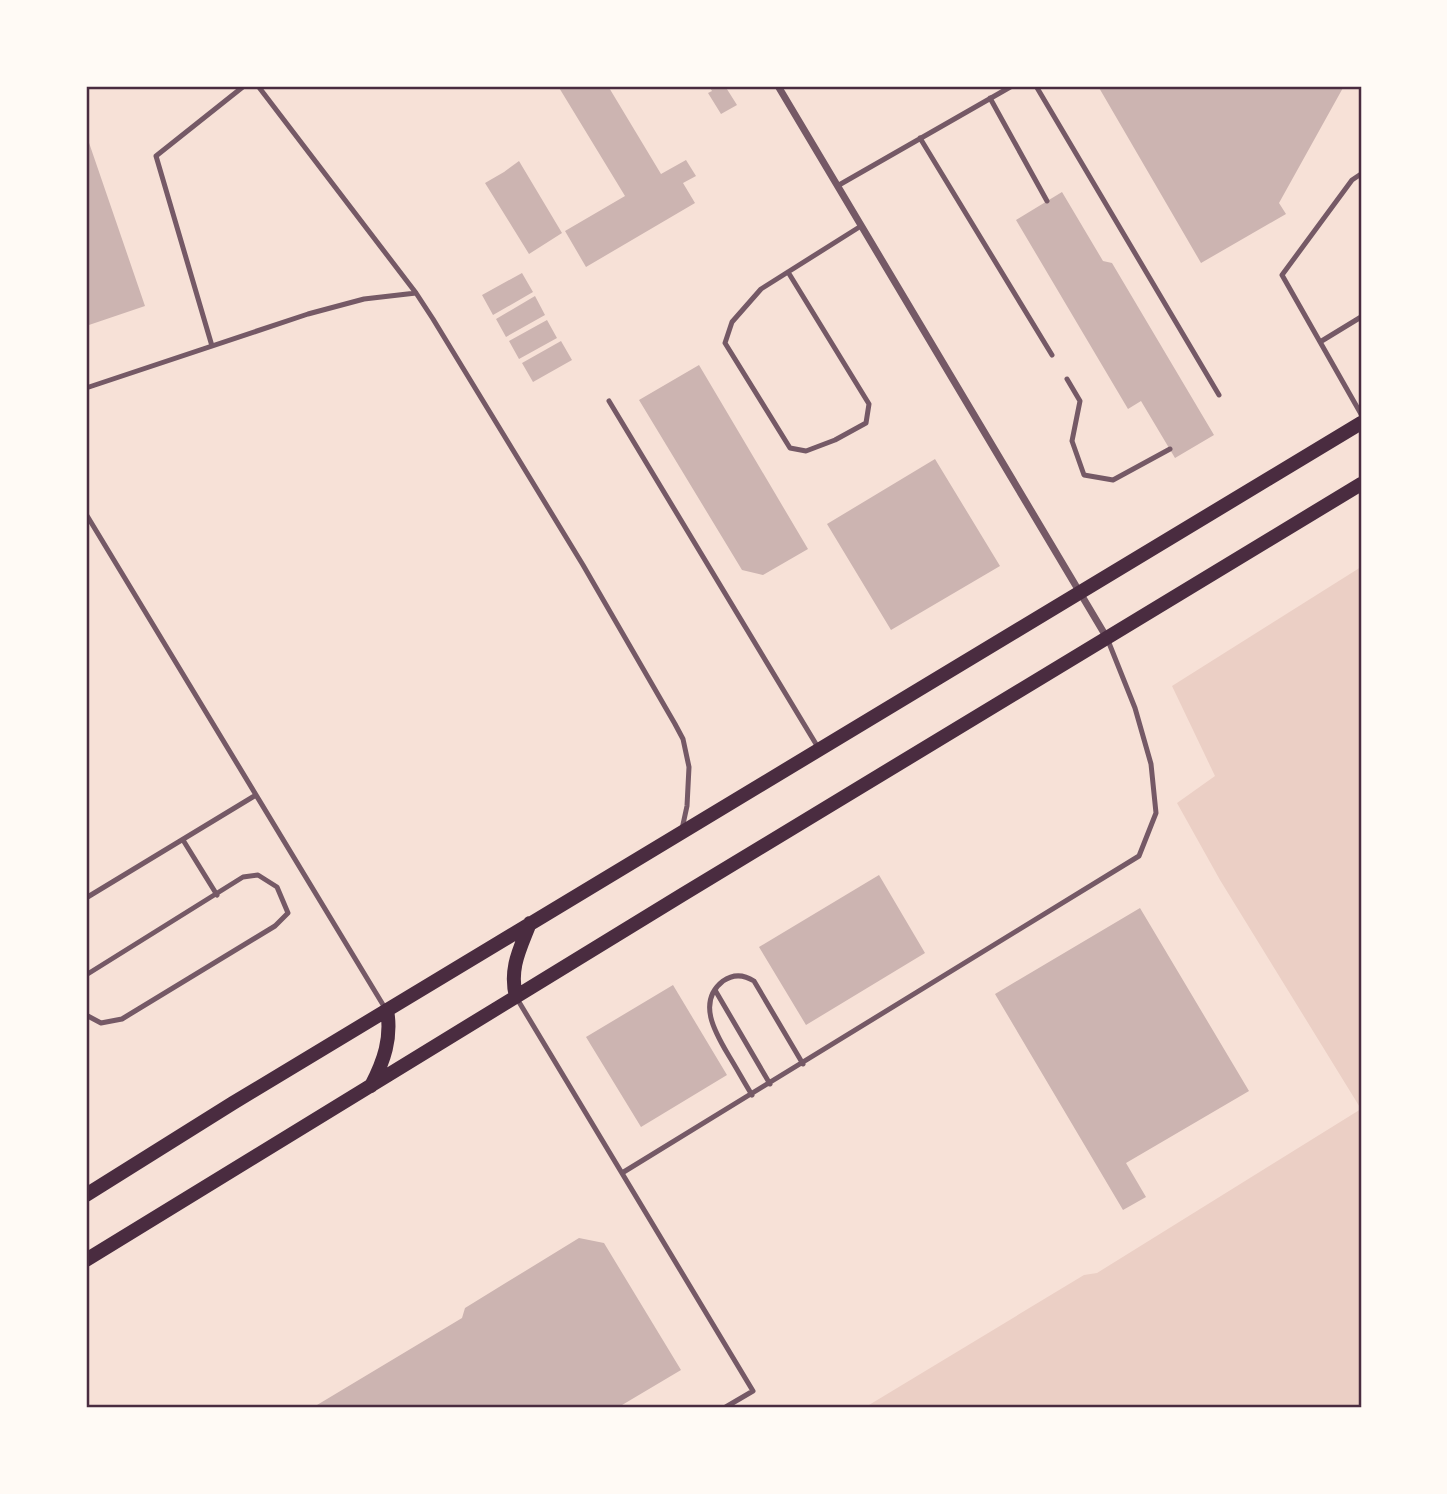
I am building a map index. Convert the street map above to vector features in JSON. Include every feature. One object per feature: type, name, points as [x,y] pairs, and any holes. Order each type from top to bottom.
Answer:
[{"type":"main road","points":[[86,1195],[530,923],[1361,423]]},
{"type":"main road","points":[[86,1260],[1361,484]]},
{"type":"main road","points":[[516,997],[513,972],[530,923]]},
{"type":"main road","points":[[370,1086],[381,1068],[386,1052],[389,1038],[387,1010]]},
{"type":"street","points":[[778,86],[1107,638]]},
{"type":"lane","points":[[212,346],[156,156],[244,86]]},
{"type":"lane","points":[[258,86],[416,293],[576,553],[676,724],[683,739],[689,767],[687,806],[682,832]]},
{"type":"lane","points":[[839,185],[1012,86]]},
{"type":"lane","points":[[1036,86],[1219,395]]},
{"type":"lane","points":[[990,99],[1047,201]]},
{"type":"lane","points":[[920,138],[1052,355]]},
{"type":"lane","points":[[1361,174],[1352,180],[1282,275],[1361,414]]},
{"type":"lane","points":[[788,272],[869,404],[866,423],[835,440],[806,450],[790,448],[726,343],[732,321],[761,289],[861,226]]},
{"type":"lane","points":[[86,388],[308,314],[364,299],[416,293]]},
{"type":"lane","points":[[1320,342],[1361,317]]},
{"type":"lane","points":[[1067,379],[1080,401],[1072,441],[1084,475],[1113,480],[1170,449]]},
{"type":"lane","points":[[609,401],[819,750]]},
{"type":"lane","points":[[86,514],[387,1010]]},
{"type":"lane","points":[[622,1174],[1139,856],[1156,813],[1151,764],[1135,708],[1107,638]]},
{"type":"lane","points":[[86,898],[256,795]]},
{"type":"lane","points":[[183,840],[216,895]]},
{"type":"lane","points":[[86,975],[243,877],[258,875],[277,887],[288,914],[275,926],[122,1020],[101,1023],[86,1015]]},
{"type":"lane","points":[[752,1095],[711,1024],[709,1006],[715,990],[725,980],[739,975],[754,981],[803,1063]]},
{"type":"lane","points":[[715,990],[771,1084]]},
{"type":"lane","points":[[516,997],[753,1391],[724,1408]]},
{"type":"shaded area","points":[[1361,567],[1361,1109],[1220,880],[1177,803],[1215,776],[1172,686]]},
{"type":"shaded area","points":[[1361,1109],[1361,1408],[864,1408],[1084,1275],[1097,1273]]},
{"type":"building","points":[[558,86],[608,86],[661,174],[686,160],[696,176],[683,183],[695,203],[586,267],[565,231],[625,196]]},
{"type":"building","points":[[709,86],[725,86],[737,105],[721,114],[708,93],[712,91]]},
{"type":"building","points":[[1098,86],[1344,86],[1279,203],[1286,214],[1201,263]]},
{"type":"building","points":[[86,134],[145,306],[86,326]]},
{"type":"building","points":[[519,161],[562,233],[529,254],[485,183]]},
{"type":"building","points":[[1062,192],[1103,261],[1112,263],[1214,435],[1175,458],[1141,401],[1128,409],[1016,220]]},
{"type":"building","points":[[522,273],[533,292],[493,315],[482,295]]},
{"type":"building","points":[[535,296],[545,315],[506,337],[496,319]]},
{"type":"building","points":[[547,320],[557,338],[519,359],[509,341]]},
{"type":"building","points":[[561,341],[572,360],[533,382],[522,363]]},
{"type":"building","points":[[699,365],[808,549],[763,575],[742,570],[639,400]]},
{"type":"building","points":[[935,459],[1000,566],[891,630],[827,524]]},
{"type":"building","points":[[879,875],[925,953],[806,1025],[759,947]]},
{"type":"building","points":[[1140,908],[1249,1091],[1126,1163],[1146,1197],[1123,1210],[995,994]]},
{"type":"building","points":[[673,985],[727,1075],[641,1127],[586,1037]]},
{"type":"building","points":[[579,1238],[604,1243],[681,1370],[617,1408],[312,1408],[462,1318],[465,1308]]}]
